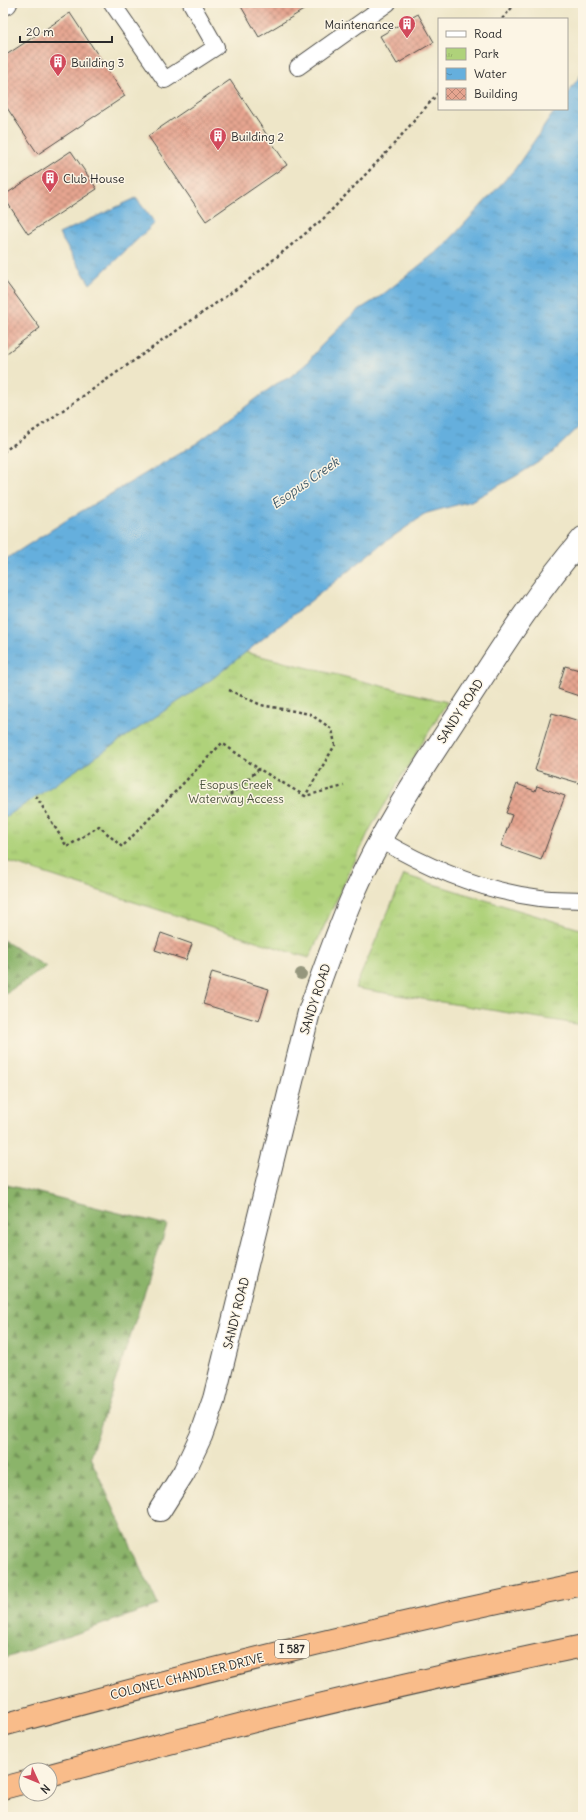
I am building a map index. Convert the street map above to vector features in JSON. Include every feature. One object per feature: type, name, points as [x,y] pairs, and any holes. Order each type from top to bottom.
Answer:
[{"type":"highway","name":"COLONEL CHANDLER DRIVE","points":[[3,1725],[184,1676],[290,1650],[501,1601],[583,1584]]},
{"type":"highway","points":[[58,1773],[199,1734],[304,1708],[583,1646]]},
{"type":"highway","points":[[3,1788],[18,1784]]},
{"type":"street","name":"SANDY ROAD","points":[[160,1510],[184,1472],[197,1444],[214,1399],[310,1012],[331,951],[354,893],[381,840],[417,778],[522,616],[556,570],[583,538]]},
{"type":"lane","points":[[112,3],[165,80],[216,47],[191,3]]},
{"type":"lane","points":[[298,67],[388,3]]},
{"type":"lane","points":[[381,840],[413,859],[468,882],[509,893],[541,899],[583,900]]},
{"type":"path","points":[[503,18],[516,3]]},
{"type":"path","points":[[3,452],[245,283],[323,220],[388,152],[438,93]]},
{"type":"path","points":[[229,690],[261,704],[310,714],[332,729],[335,745],[305,796]]},
{"type":"path","points":[[36,796],[67,847],[99,826],[122,847],[222,743],[259,769],[305,796],[344,786]]},
{"type":"path","points":[[221,803],[259,769]]},
{"type":"green space","name":"Esopus Creek Waterway Access","points":[[126,623],[447,702],[370,829],[309,958],[3,860],[3,709]]},
{"type":"green space","points":[[404,875],[583,930],[583,1025],[355,988]]},
{"type":"green space","points":[[3,940],[46,967],[3,995]]},
{"type":"green space","points":[[3,1184],[167,1225],[90,1457],[158,1605],[3,1659]]},
{"type":"water","name":"Esopus Creek","points":[[583,72],[583,423],[550,455],[516,476],[471,501],[427,513],[385,542],[212,679],[3,819],[3,561],[70,518],[197,443],[276,384],[290,377],[306,364],[320,347],[357,311],[381,296],[444,246],[515,169],[555,110],[568,110],[568,93]]},
{"type":"water","points":[[136,198],[155,223],[90,284],[59,234]]},
{"type":"building","points":[[239,3],[315,3],[259,37]]},
{"type":"building","name":"Building 3","points":[[70,13],[125,96],[38,154],[3,102],[3,57]]},
{"type":"building","name":"Maintenance","points":[[418,14],[434,42],[397,64],[380,36]]},
{"type":"building","name":"Building 2","points":[[230,80],[287,165],[206,221],[148,136]]},
{"type":"building","name":"Club House","points":[[71,151],[97,189],[28,234],[3,196]]},
{"type":"building","points":[[3,278],[40,328],[3,356]]},
{"type":"building","points":[[565,666],[583,671],[582,697],[558,689]]},
{"type":"building","points":[[552,713],[583,722],[583,770],[579,783],[535,770]]},
{"type":"building","points":[[517,784],[535,791],[537,786],[565,796],[541,860],[501,846],[512,815],[506,813]]},
{"type":"building","points":[[161,933],[192,944],[186,960],[155,950]]},
{"type":"building","points":[[212,972],[269,989],[259,1021],[203,1004]]},
{"type":"place","name":"Maintenance","points":[[407,39]]},
{"type":"place","name":"Building 3","points":[[58,77]]},
{"type":"place","name":"Building 2","points":[[218,151]]},
{"type":"place","name":"Club House","points":[[50,193]]}]
